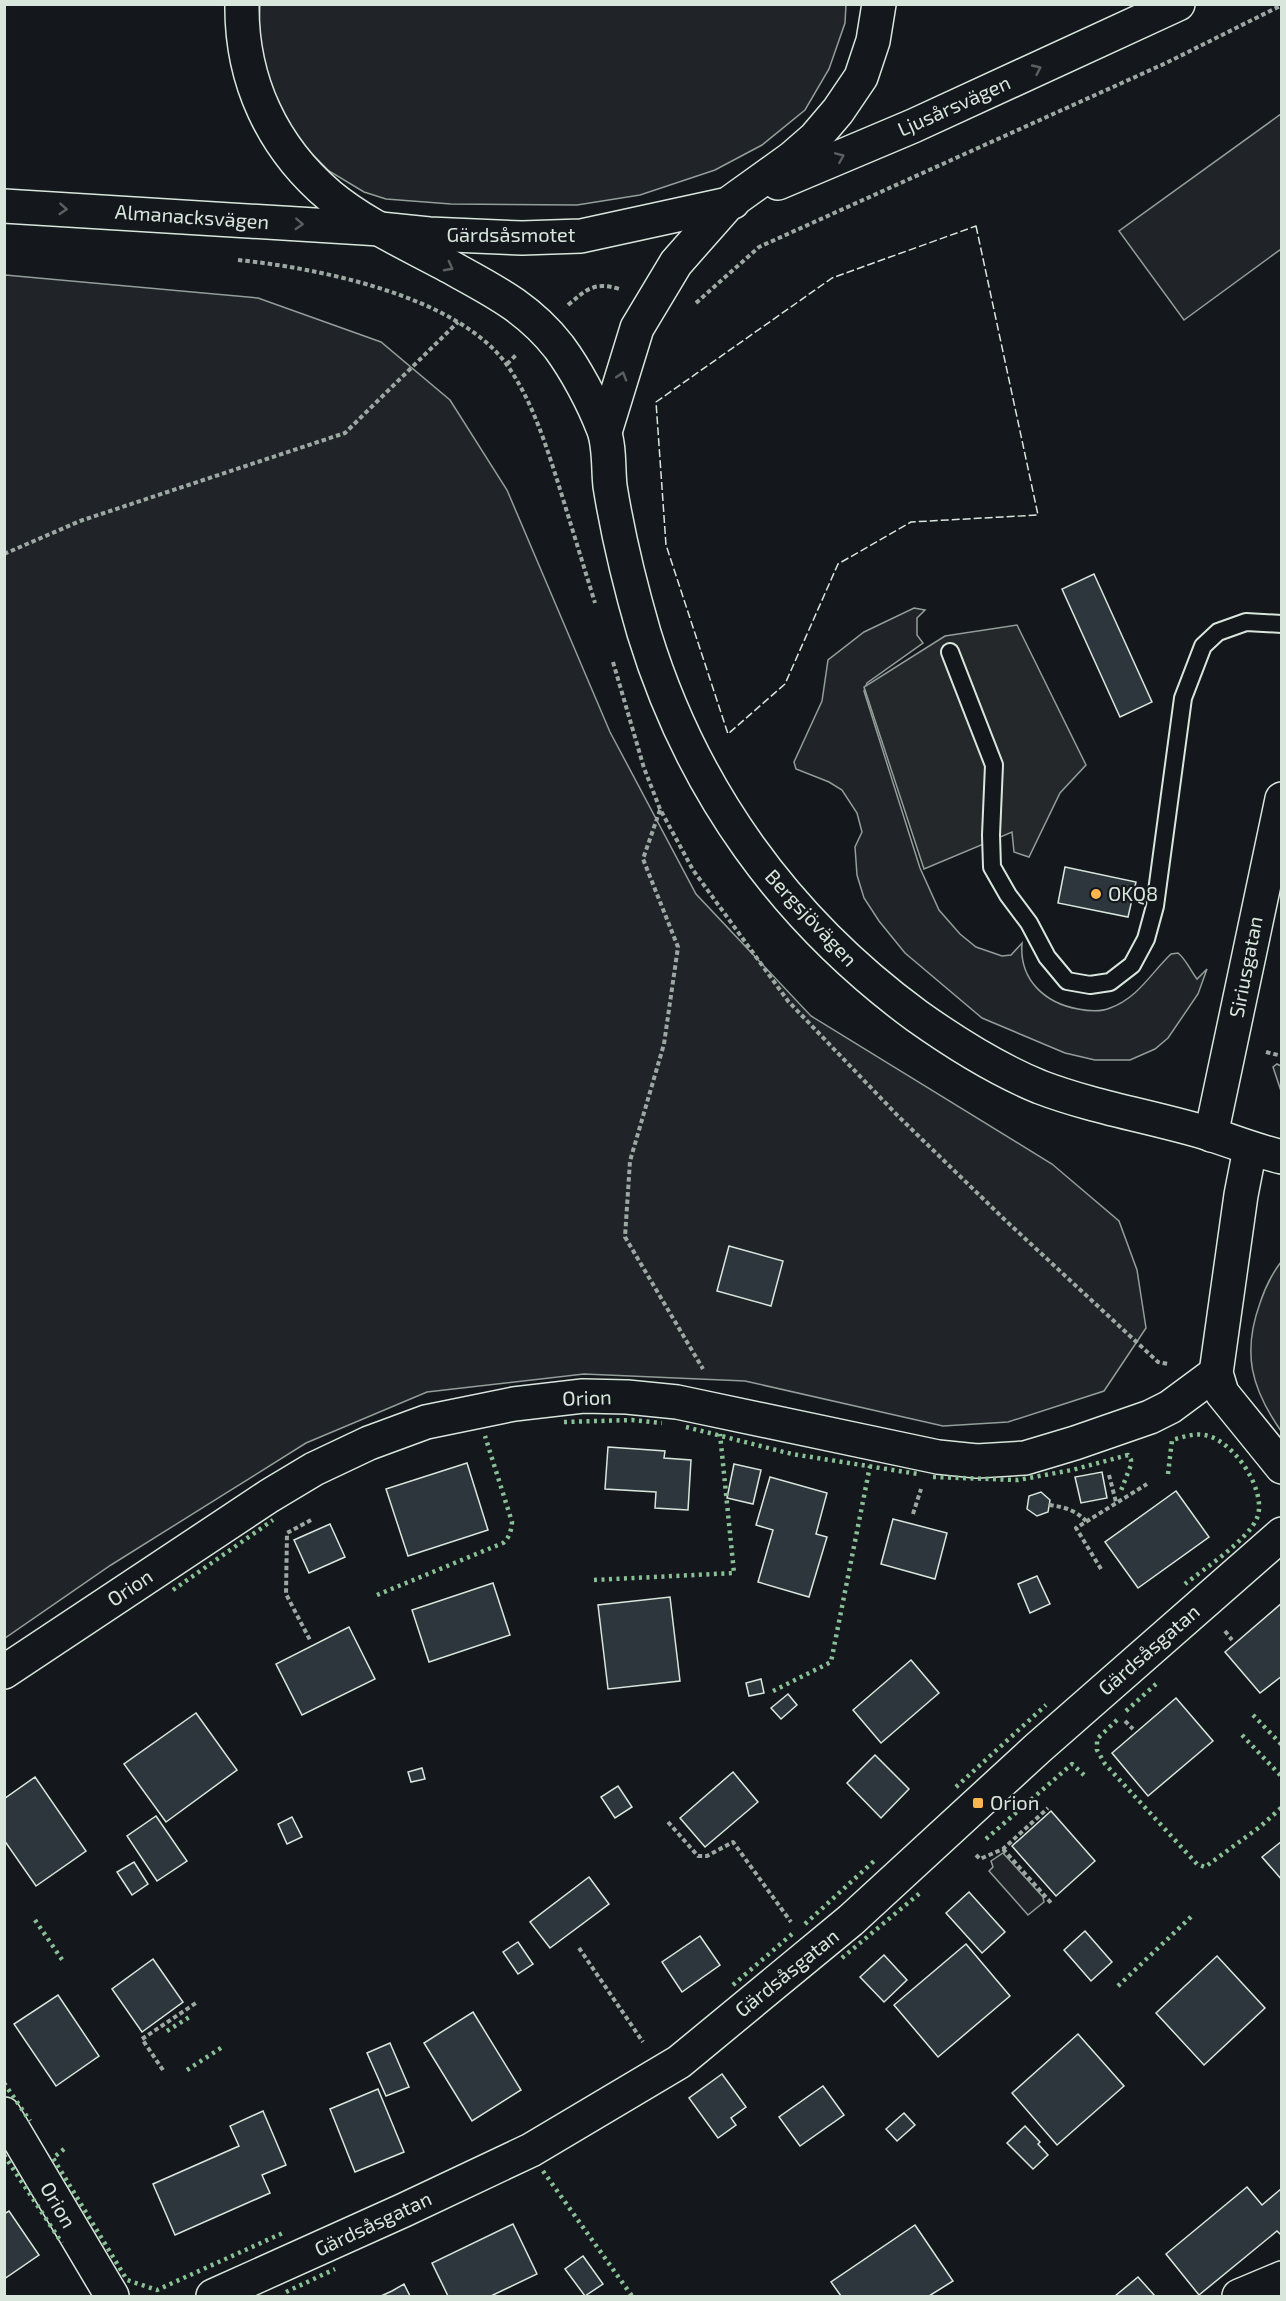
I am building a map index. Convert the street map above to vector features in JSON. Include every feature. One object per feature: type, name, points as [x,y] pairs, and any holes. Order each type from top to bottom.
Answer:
[{"type":"street","name":"Gärdsåsmotet","points":[[242,4],[242,27],[250,77],[267,119],[289,154],[332,197],[380,229],[429,234],[522,238],[582,236],[728,204],[792,158],[815,138],[838,111],[861,77],[873,41],[879,4]]},
{"type":"street","name":"Ljusårsvägen","points":[[728,204],[913,126],[1178,4]]},
{"type":"street","name":"Bergsjövägen","points":[[605,432],[637,328],[685,252],[728,204]]},
{"type":"street","name":"Almanacksvägen","points":[[4,206],[380,229]]},
{"type":"street","name":"Bergsjövägen","points":[[380,229],[499,294],[544,327],[569,361],[605,432],[610,483],[625,561],[649,649],[674,714],[702,775],[726,815],[804,917],[879,987],[961,1047],[1039,1086],[1281,1157]]},
{"type":"street","name":"Siriusgatan","points":[[1211,1135],[1281,799]]},
{"type":"street","points":[[1250,1149],[1241,1194],[1216,1373],[1222,1393],[1281,1467]]},
{"type":"street","name":"Orion","points":[[4,1672],[268,1496],[314,1469],[369,1443],[426,1422],[514,1404],[583,1396],[627,1397],[677,1402],[938,1457],[977,1461],[1024,1458],[1150,1417],[1170,1407],[1216,1373]]},
{"type":"street","name":"Gärdsåsgatan","points":[[213,2296],[531,2150],[679,2062],[851,1920],[950,1827],[1281,1534]]},
{"type":"street","name":"Orion","points":[[4,2114],[112,2296]]},
{"type":"street","points":[[1239,2296],[1281,2278]]},
{"type":"lane","points":[[951,652],[994,765],[992,867],[1008,895],[1029,923],[1047,957],[1067,981],[1090,985],[1110,982],[1132,966],[1146,939],[1155,906],[1183,698],[1203,646],[1218,632],[1246,622],[1281,624]]},
{"type":"path","points":[[507,364],[544,327],[589,288],[598,285],[610,286],[635,294],[671,312],[688,310],[759,247],[1166,63],[1281,5]]},
{"type":"path","points":[[4,554],[80,521],[345,433],[458,322]]},
{"type":"path","points":[[660,809],[643,860],[678,947],[664,1044],[630,1161],[625,1237],[696,1360],[736,1413]]},
{"type":"path","points":[[1109,1475],[1116,1502]]},
{"type":"path","points":[[1101,1569],[1076,1528],[1147,1484]]},
{"type":"path","points":[[1049,1505],[1064,1507],[1076,1512],[1086,1521]]},
{"type":"path","points":[[311,1520],[287,1533],[286,1594],[311,1642]]},
{"type":"path","points":[[950,1827],[980,1860],[1003,1849],[1048,1808]]},
{"type":"path","points":[[668,1822],[698,1856],[707,1856],[733,1842],[813,1951]]},
{"type":"path","points":[[1003,1849],[1053,1904]]},
{"type":"path","points":[[579,1948],[663,2072]]},
{"type":"path","points":[[163,2070],[142,2039],[196,2003]]},
{"type":"shaded area","points":[[260,5],[846,5],[845,23],[829,69],[805,110],[762,145],[715,170],[640,195],[577,205],[451,204],[386,199],[364,192],[329,171],[301,143],[279,109],[258,48]]},
{"type":"shaded area","points":[[1281,114],[1281,249],[1184,320],[1119,231]]},
{"type":"shaded area","points":[[5,275],[258,298],[381,342],[450,400],[507,490],[610,732],[696,894],[811,1016],[1052,1164],[1119,1221],[1137,1270],[1146,1328],[1104,1391],[1008,1422],[943,1426],[745,1381],[584,1374],[427,1392],[306,1443],[111,1565],[5,1638]]},
{"type":"shaded area","points":[[914,608],[925,610],[917,618],[917,635],[923,643],[867,683],[864,691],[920,868],[939,910],[960,934],[976,947],[1002,956],[1011,955],[1022,943],[1025,968],[1037,988],[1055,1001],[1078,1009],[1103,1010],[1120,1004],[1136,992],[1171,954],[1181,955],[1197,979],[1207,969],[1198,994],[1168,1038],[1155,1049],[1130,1060],[1095,1060],[1065,1053],[982,1018],[905,953],[864,898],[857,875],[855,847],[862,832],[857,813],[842,790],[829,782],[796,769],[794,762],[822,701],[828,660],[864,632]]},
{"type":"shaded area","points":[[1017,625],[1086,765],[1060,793],[1029,857],[1014,852],[1012,832],[924,869],[864,687],[945,636]]},
{"type":"shaded area","points":[[1277,1064],[1281,1066],[1281,1091],[1273,1067]]},
{"type":"shaded area","points":[[1281,1262],[1281,1431],[1256,1385],[1252,1370],[1251,1338],[1260,1303]]},
{"type":"shaded area","points":[[1003,1853],[1043,1897],[1044,1902],[1028,1915],[989,1871],[993,1867],[991,1861]]},
{"type":"building","points":[[1094,574],[1152,702],[1120,717],[1062,589]]},
{"type":"building","points":[[1065,867],[1136,882],[1128,917],[1058,903]]},
{"type":"building","points":[[729,1246],[783,1261],[771,1306],[717,1291]]},
{"type":"building","points":[[608,1447],[665,1451],[664,1458],[691,1460],[688,1510],[655,1508],[656,1492],[605,1489]]},
{"type":"building","points":[[467,1463],[488,1530],[408,1556],[386,1489]]},
{"type":"building","points":[[734,1464],[761,1470],[753,1504],[727,1498]]},
{"type":"building","points":[[1102,1472],[1107,1498],[1081,1503],[1075,1477]]},
{"type":"building","points":[[770,1477],[827,1493],[816,1534],[827,1537],[809,1597],[758,1582],[773,1530],[756,1525]]},
{"type":"building","points":[[1176,1491],[1209,1537],[1138,1588],[1105,1542]]},
{"type":"building","points":[[1041,1492],[1050,1500],[1048,1512],[1037,1516],[1027,1509],[1029,1496]]},
{"type":"building","points":[[893,1519],[947,1533],[935,1579],[881,1564]]},
{"type":"building","points":[[330,1524],[345,1557],[309,1573],[294,1540]]},
{"type":"building","points":[[1037,1576],[1050,1604],[1030,1613],[1018,1584]]},
{"type":"building","points":[[493,1583],[510,1635],[429,1662],[412,1610]]},
{"type":"building","points":[[670,1597],[680,1681],[608,1689],[598,1605]]},
{"type":"building","points":[[1282,1603],[1282,1676],[1260,1693],[1225,1652]]},
{"type":"building","points":[[349,1627],[375,1679],[302,1715],[276,1664]]},
{"type":"building","points":[[911,1660],[939,1693],[881,1743],[853,1710]]},
{"type":"building","points":[[761,1679],[764,1693],[749,1696],[746,1683]]},
{"type":"building","points":[[788,1694],[797,1705],[781,1719],[771,1708]]},
{"type":"building","points":[[1176,1698],[1213,1741],[1148,1796],[1112,1753]]},
{"type":"building","points":[[196,1713],[237,1770],[166,1822],[124,1764]]},
{"type":"building","points":[[875,1755],[909,1789],[881,1818],[847,1783]]},
{"type":"building","points":[[422,1768],[425,1779],[411,1782],[408,1772]]},
{"type":"building","points":[[733,1772],[758,1802],[705,1847],[680,1818]]},
{"type":"building","points":[[35,1777],[86,1851],[36,1886],[4,1840],[4,1799]]},
{"type":"building","points":[[618,1786],[632,1807],[615,1818],[601,1797]]},
{"type":"building","points":[[1051,1811],[1095,1861],[1056,1896],[1012,1846]]},
{"type":"building","points":[[156,1816],[187,1861],[157,1881],[127,1836]]},
{"type":"building","points":[[292,1817],[302,1837],[287,1844],[278,1824]]},
{"type":"building","points":[[1282,1841],[1282,1880],[1262,1857]]},
{"type":"building","points":[[134,1862],[148,1884],[132,1895],[117,1872]]},
{"type":"building","points":[[589,1877],[609,1904],[550,1948],[530,1922]]},
{"type":"building","points":[[969,1892],[1005,1932],[982,1953],[946,1913]]},
{"type":"building","points":[[1085,1931],[1112,1962],[1091,1981],[1064,1950]]},
{"type":"building","points":[[700,1936],[720,1965],[682,1992],[662,1962]]},
{"type":"building","points":[[518,1942],[533,1964],[518,1974],[503,1952]]},
{"type":"building","points":[[966,1944],[1010,1996],[938,2057],[894,2005]]},
{"type":"building","points":[[884,1955],[907,1980],[884,2002],[860,1977]]},
{"type":"building","points":[[1217,1956],[1265,2008],[1204,2065],[1156,2013]]},
{"type":"building","points":[[153,1959],[183,2002],[142,2032],[112,1989]]},
{"type":"building","points":[[58,1995],[99,2056],[56,2086],[14,2024]]},
{"type":"building","points":[[473,2012],[521,2090],[472,2121],[424,2043]]},
{"type":"building","points":[[1078,2034],[1124,2086],[1057,2145],[1012,2093]]},
{"type":"building","points":[[390,2043],[409,2087],[386,2096],[367,2053]]},
{"type":"building","points":[[722,2074],[746,2107],[731,2118],[736,2125],[718,2138],[689,2098]]},
{"type":"building","points":[[823,2086],[844,2115],[800,2146],[779,2117]]},
{"type":"building","points":[[378,2089],[404,2152],[355,2172],[330,2109]]},
{"type":"building","points":[[263,2111],[286,2165],[262,2175],[270,2193],[175,2235],[153,2184],[239,2146],[230,2126]]},
{"type":"building","points":[[904,2113],[915,2125],[897,2141],[886,2129]]},
{"type":"building","points":[[1025,2126],[1040,2142],[1038,2144],[1048,2155],[1033,2169],[1007,2143]]},
{"type":"building","points":[[1247,2187],[1262,2205],[1282,2188],[1282,2236],[1277,2231],[1199,2295],[1166,2254]]},
{"type":"building","points":[[9,2211],[39,2255],[4,2279],[4,2214]]},
{"type":"building","points":[[513,2224],[537,2274],[491,2296],[448,2296],[432,2263]]},
{"type":"building","points":[[915,2225],[953,2281],[929,2296],[841,2296],[831,2282]]},
{"type":"building","points":[[583,2256],[603,2284],[585,2296],[565,2269]]},
{"type":"building","points":[[1138,2277],[1155,2296],[1115,2296]]},
{"type":"building","points":[[404,2284],[410,2296],[381,2296],[392,2291]]},
{"type":"hedge","points":[[564,1422],[632,1420],[662,1423]]},
{"type":"hedge","points":[[686,1427],[792,1454],[918,1474]]},
{"type":"hedge","points":[[594,1580],[734,1573],[720,1434]]},
{"type":"hedge","points":[[1168,1474],[1172,1440],[1192,1435],[1204,1435],[1226,1446],[1236,1456],[1246,1468],[1257,1494],[1259,1507],[1252,1527],[1235,1545],[1185,1584]]},
{"type":"hedge","points":[[377,1595],[503,1543],[507,1538],[512,1522],[485,1436]]},
{"type":"hedge","points":[[933,1477],[1018,1480],[1072,1470],[1128,1455],[1131,1465],[1120,1493]]},
{"type":"hedge","points":[[773,1691],[831,1662],[870,1466]]},
{"type":"hedge","points":[[173,1590],[273,1520]]},
{"type":"hedge","points":[[1126,1711],[1156,1684]]},
{"type":"hedge","points":[[956,1787],[1046,1705]]},
{"type":"hedge","points":[[1253,1715],[1282,1745]]},
{"type":"hedge","points":[[1117,1720],[1097,1739],[1097,1750],[1105,1764],[1197,1864],[1205,1867],[1261,1826],[1282,1807]]},
{"type":"hedge","points":[[1242,1735],[1282,1777]]},
{"type":"hedge","points":[[986,1839],[1072,1764],[1084,1775]]},
{"type":"hedge","points":[[805,1924],[874,1861]]},
{"type":"hedge","points":[[842,1958],[920,1893]]},
{"type":"hedge","points":[[1118,1986],[1194,1914]]},
{"type":"hedge","points":[[35,1920],[63,1961]]},
{"type":"hedge","points":[[733,1985],[792,1934]]},
{"type":"hedge","points":[[167,2031],[191,2016]]},
{"type":"hedge","points":[[187,2070],[224,2046]]},
{"type":"hedge","points":[[4,2083],[30,2121]]},
{"type":"hedge","points":[[64,2149],[53,2158],[127,2280],[157,2290],[285,2232]]},
{"type":"hedge","points":[[4,2155],[62,2243]]},
{"type":"hedge","points":[[543,2171],[632,2296]]},
{"type":"hedge","points":[[286,2292],[335,2269]]},
{"type":"fence","points":[[976,226],[1038,515],[911,522],[838,564],[785,684],[728,734],[666,545],[656,402],[832,278],[976,226]]},
{"type":"place","name":"OKQ8","points":[[1096,894]]},
{"type":"place","name":"Orion","points":[[978,1803]]}]
